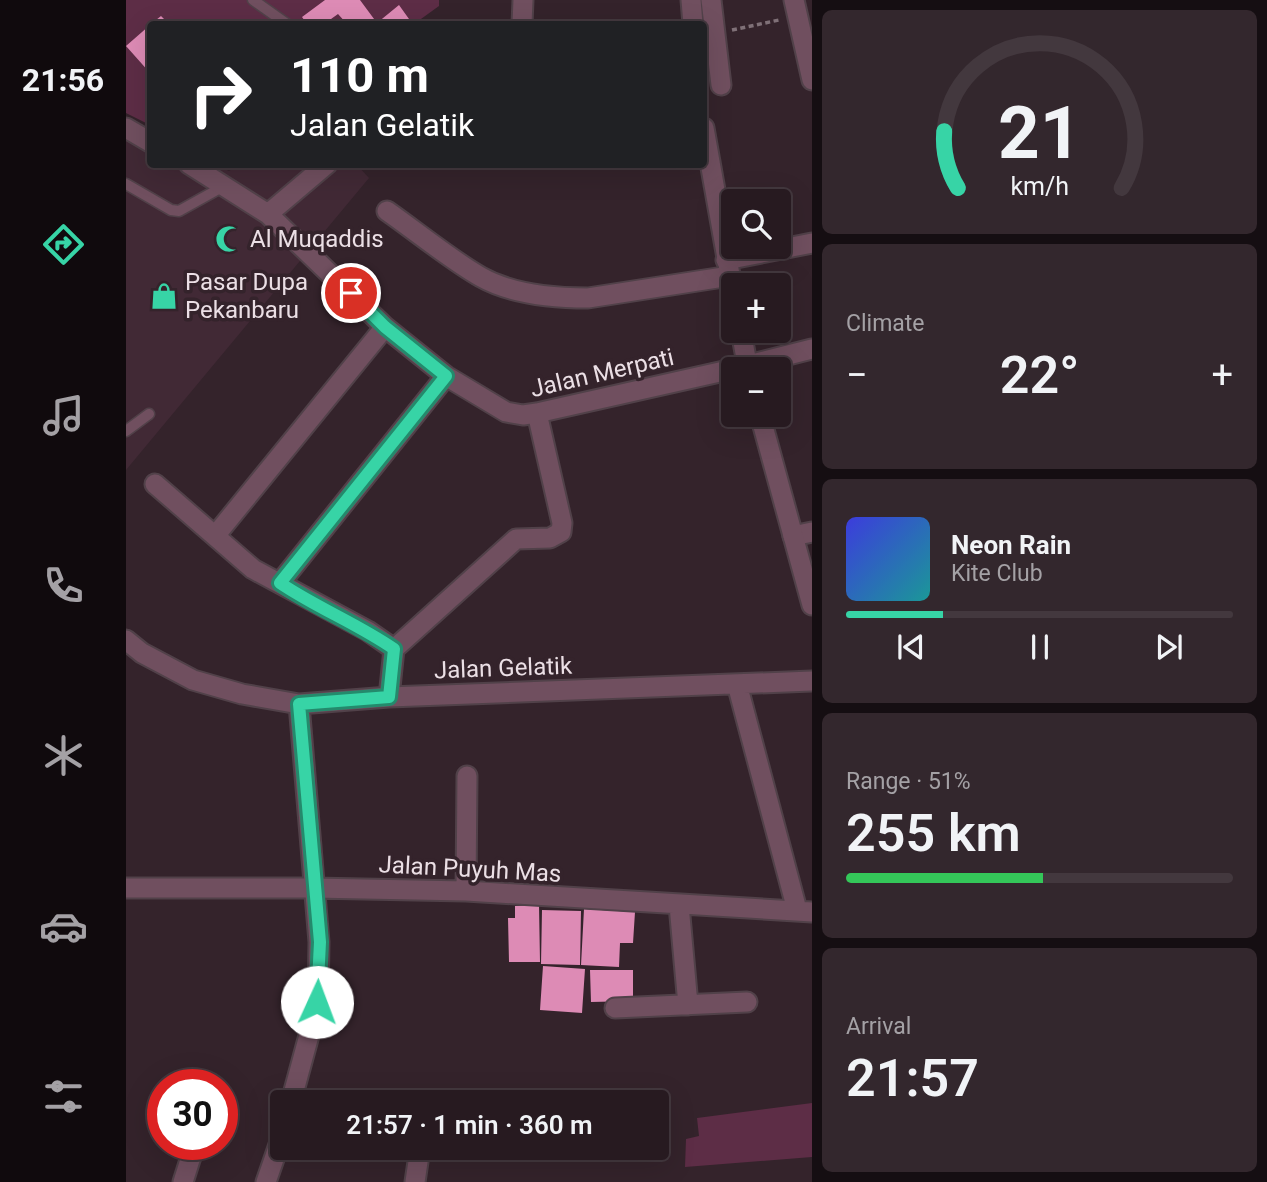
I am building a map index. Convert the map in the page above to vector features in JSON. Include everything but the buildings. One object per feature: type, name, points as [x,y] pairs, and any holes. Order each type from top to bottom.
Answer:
[{"type":"street","points":[[522,21],[523,0]]},
{"type":"street","points":[[691,0],[693,21]]},
{"type":"street","points":[[711,0],[721,85]]},
{"type":"street","points":[[796,8],[812,80]]},
{"type":"street","points":[[126,128],[147,140]]},
{"type":"street","points":[[707,145],[729,273]]},
{"type":"street","name":"Jalan Merpati","points":[[195,168],[268,214],[385,327],[446,376],[506,412],[523,415],[537,413],[721,373]]},
{"type":"street","points":[[268,214],[322,168]]},
{"type":"street","points":[[387,211],[482,278],[522,291],[588,298],[721,277]]},
{"type":"street","points":[[737,273],[812,243]]},
{"type":"street","points":[[215,536],[385,327]]},
{"type":"street","name":"Jalan Merpati","points":[[783,357],[812,349]]},
{"type":"street","points":[[280,583],[446,376]]},
{"type":"street","points":[[389,697],[394,649],[516,539],[550,538],[561,532],[562,523],[537,413]]},
{"type":"street","points":[[764,427],[803,534],[812,605]]},
{"type":"street","points":[[155,484],[253,569],[368,631],[394,649]]},
{"type":"street","name":"Jalan Gelatik","points":[[126,640],[134,659],[209,686],[299,704],[389,697],[812,681]]},
{"type":"street","points":[[737,684],[805,911]]},
{"type":"street","points":[[294,1090],[317,1002],[320,942],[313,888],[299,704]]},
{"type":"street","points":[[466,891],[467,776]]},
{"type":"street","name":"Jalan Puyuh Mas","points":[[126,888],[466,891],[805,911]]},
{"type":"street","points":[[679,905],[688,1005]]},
{"type":"street","points":[[615,1008],[747,1002]]},
{"type":"street","points":[[183,1182],[190,1160]]},
{"type":"street","points":[[266,1182],[274,1160]]},
{"type":"street","points":[[415,1182],[418,1160]]},
{"type":"lane","points":[[253,0],[283,21]]},
{"type":"lane","points":[[126,184],[179,211],[224,186]]},
{"type":"lane","points":[[126,431],[149,414]]},
{"type":"path","points":[[716,33],[796,8]]},
{"type":"shaded area","points":[[126,0],[439,0],[439,6],[418,21],[147,21],[147,124],[126,113]]},
{"type":"shaded area","points":[[126,118],[147,129],[147,168],[222,168],[229,171],[234,168],[360,168],[369,178],[126,470]]},
{"type":"shaded area","points":[[812,1103],[812,1157],[685,1167],[686,1139],[699,1136],[697,1118]]},
{"type":"place","name":"Al Muqaddis","points":[[229,239]]},
{"type":"place","name":"Pasar Dupa Pekanbaru","points":[[164,296]]},
{"type":"route","points":[[317,1002],[320,942],[313,888],[299,704],[389,697],[394,649],[368,631],[280,583],[446,376],[385,327],[351,293]]}]
